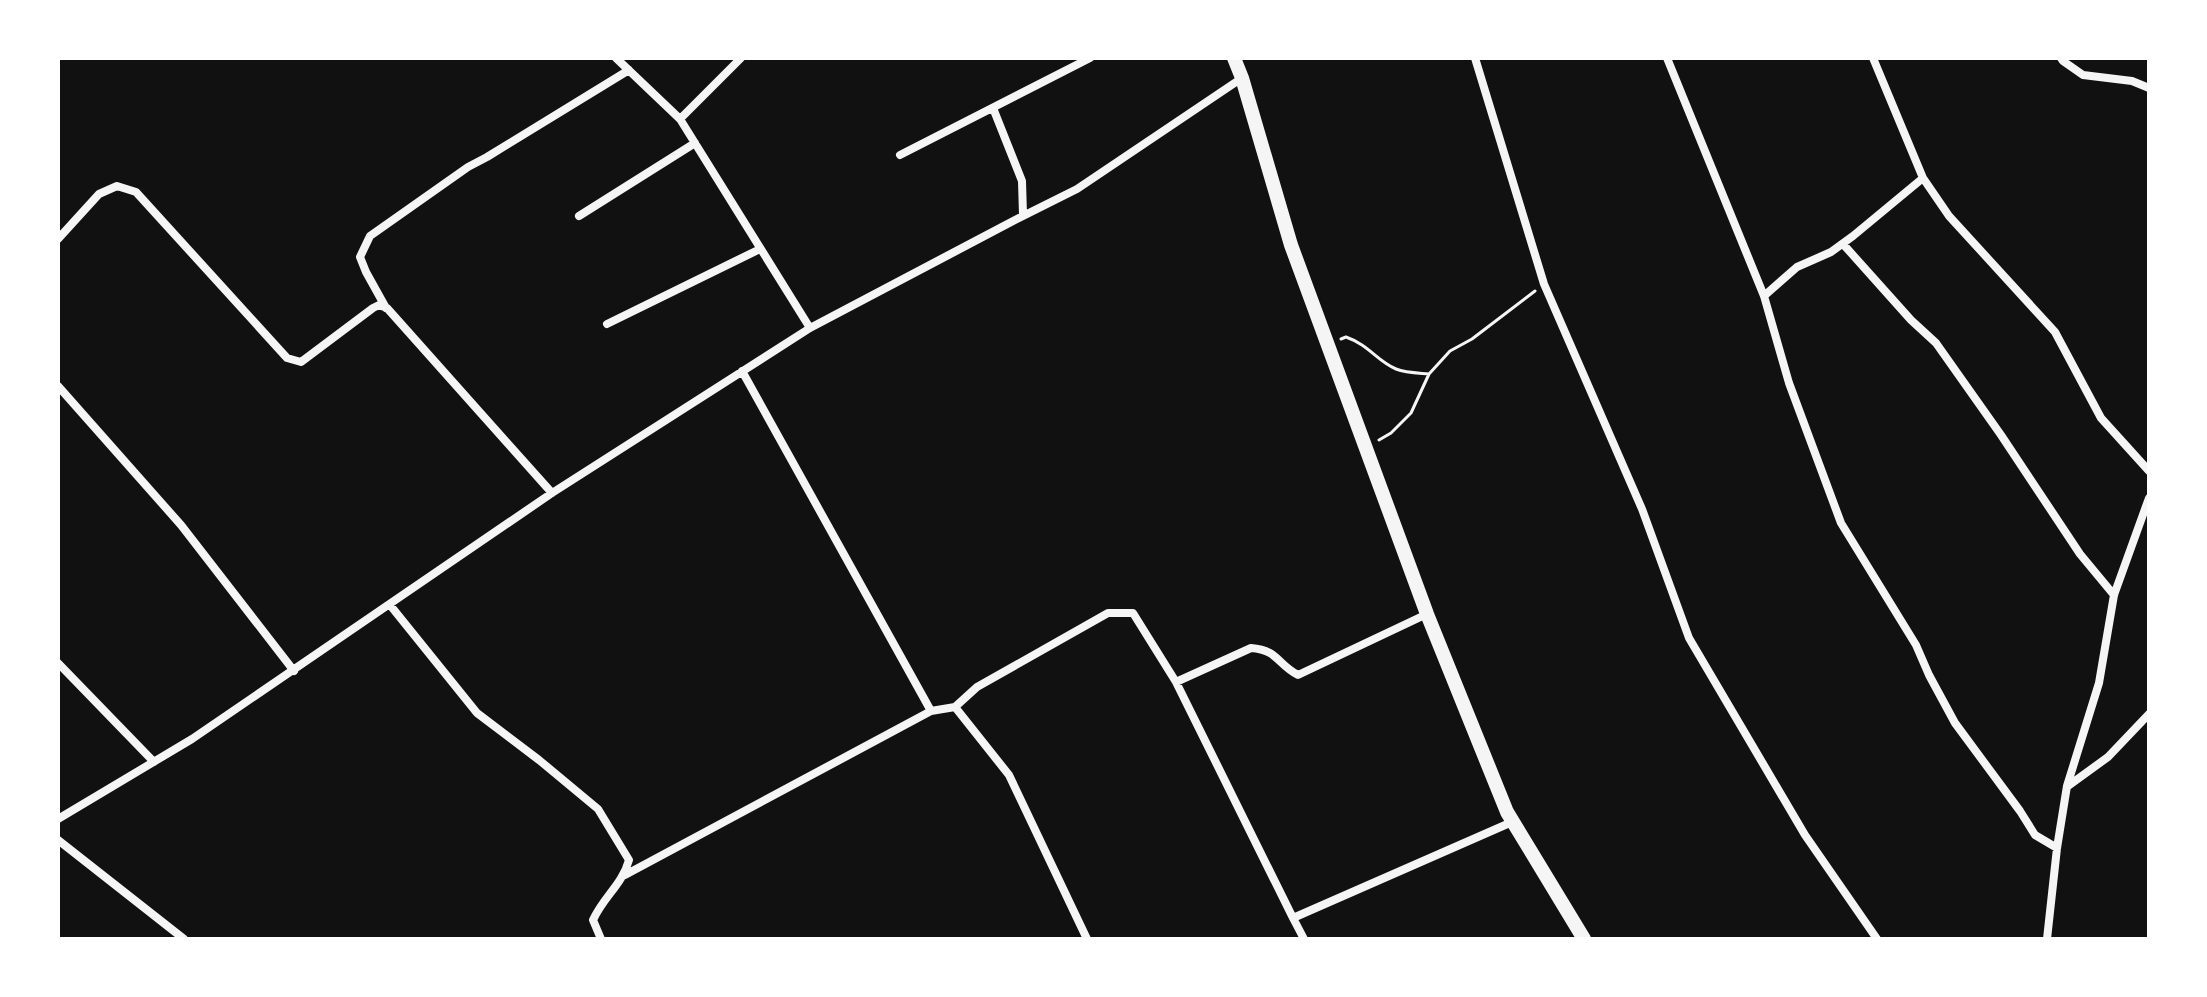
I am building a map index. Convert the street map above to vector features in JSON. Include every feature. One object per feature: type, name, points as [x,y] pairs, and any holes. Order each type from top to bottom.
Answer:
[{"type":"street","points":[[616,58],[680,119],[810,328]]},
{"type":"street","points":[[680,119],[741,58]]},
{"type":"street","points":[[900,155],[1090,58]]},
{"type":"street","points":[[1234,58],[1291,245],[1427,614],[1512,822],[1584,939]]},
{"type":"street","points":[[1475,58],[1544,284],[1642,509],[1689,638],[1805,835],[1877,939]]},
{"type":"street","points":[[1667,58],[1764,296],[1789,383],[1841,523],[1916,645],[1955,723],[2035,835],[2057,848]]},
{"type":"street","points":[[1873,58],[1923,178],[1949,216],[2055,332],[2101,418],[2149,471]]},
{"type":"street","points":[[2061,58],[2083,75],[2132,81],[2149,88]]},
{"type":"street","points":[[552,493],[387,308],[360,257],[370,236],[468,167],[629,70]]},
{"type":"street","points":[[58,819],[192,739],[552,493],[810,328],[1077,189],[1242,78]]},
{"type":"street","points":[[993,108],[1022,181],[1023,215]]},
{"type":"street","points":[[579,216],[695,143]]},
{"type":"street","points":[[1764,296],[1797,267],[1843,244],[1923,178]]},
{"type":"street","points":[[58,239],[99,194],[117,186],[136,192],[287,358],[301,362],[373,308],[379,305],[387,308]]},
{"type":"street","points":[[1843,244],[1911,320],[1936,343],[2080,554],[2114,595]]},
{"type":"street","points":[[607,324],[760,249]]},
{"type":"street","points":[[742,371],[931,711]]},
{"type":"street","points":[[58,386],[181,525],[294,671]]},
{"type":"street","points":[[2047,939],[2067,786],[2099,683],[2114,595],[2149,498]]},
{"type":"street","points":[[390,605],[477,713],[598,809],[629,860],[625,875]]},
{"type":"street","points":[[601,939],[593,920],[600,904],[625,875],[931,711],[955,707],[977,687],[1108,613],[1133,613],[1176,682],[1304,939]]},
{"type":"street","points":[[1176,682],[1251,648],[1264,649],[1298,675],[1427,614]]},
{"type":"street","points":[[58,663],[154,762]]},
{"type":"street","points":[[955,707],[1009,775],[1087,939]]},
{"type":"street","points":[[2067,786],[2108,757],[2149,714]]},
{"type":"street","points":[[1293,918],[1512,822]]},
{"type":"street","points":[[58,840],[184,939]]},
{"type":"path","points":[[1366,449],[1391,433],[1411,413],[1429,374],[1450,351],[1472,339],[1544,284]]},
{"type":"path","points":[[1327,346],[1346,337],[1361,342],[1395,369],[1429,374]]}]
